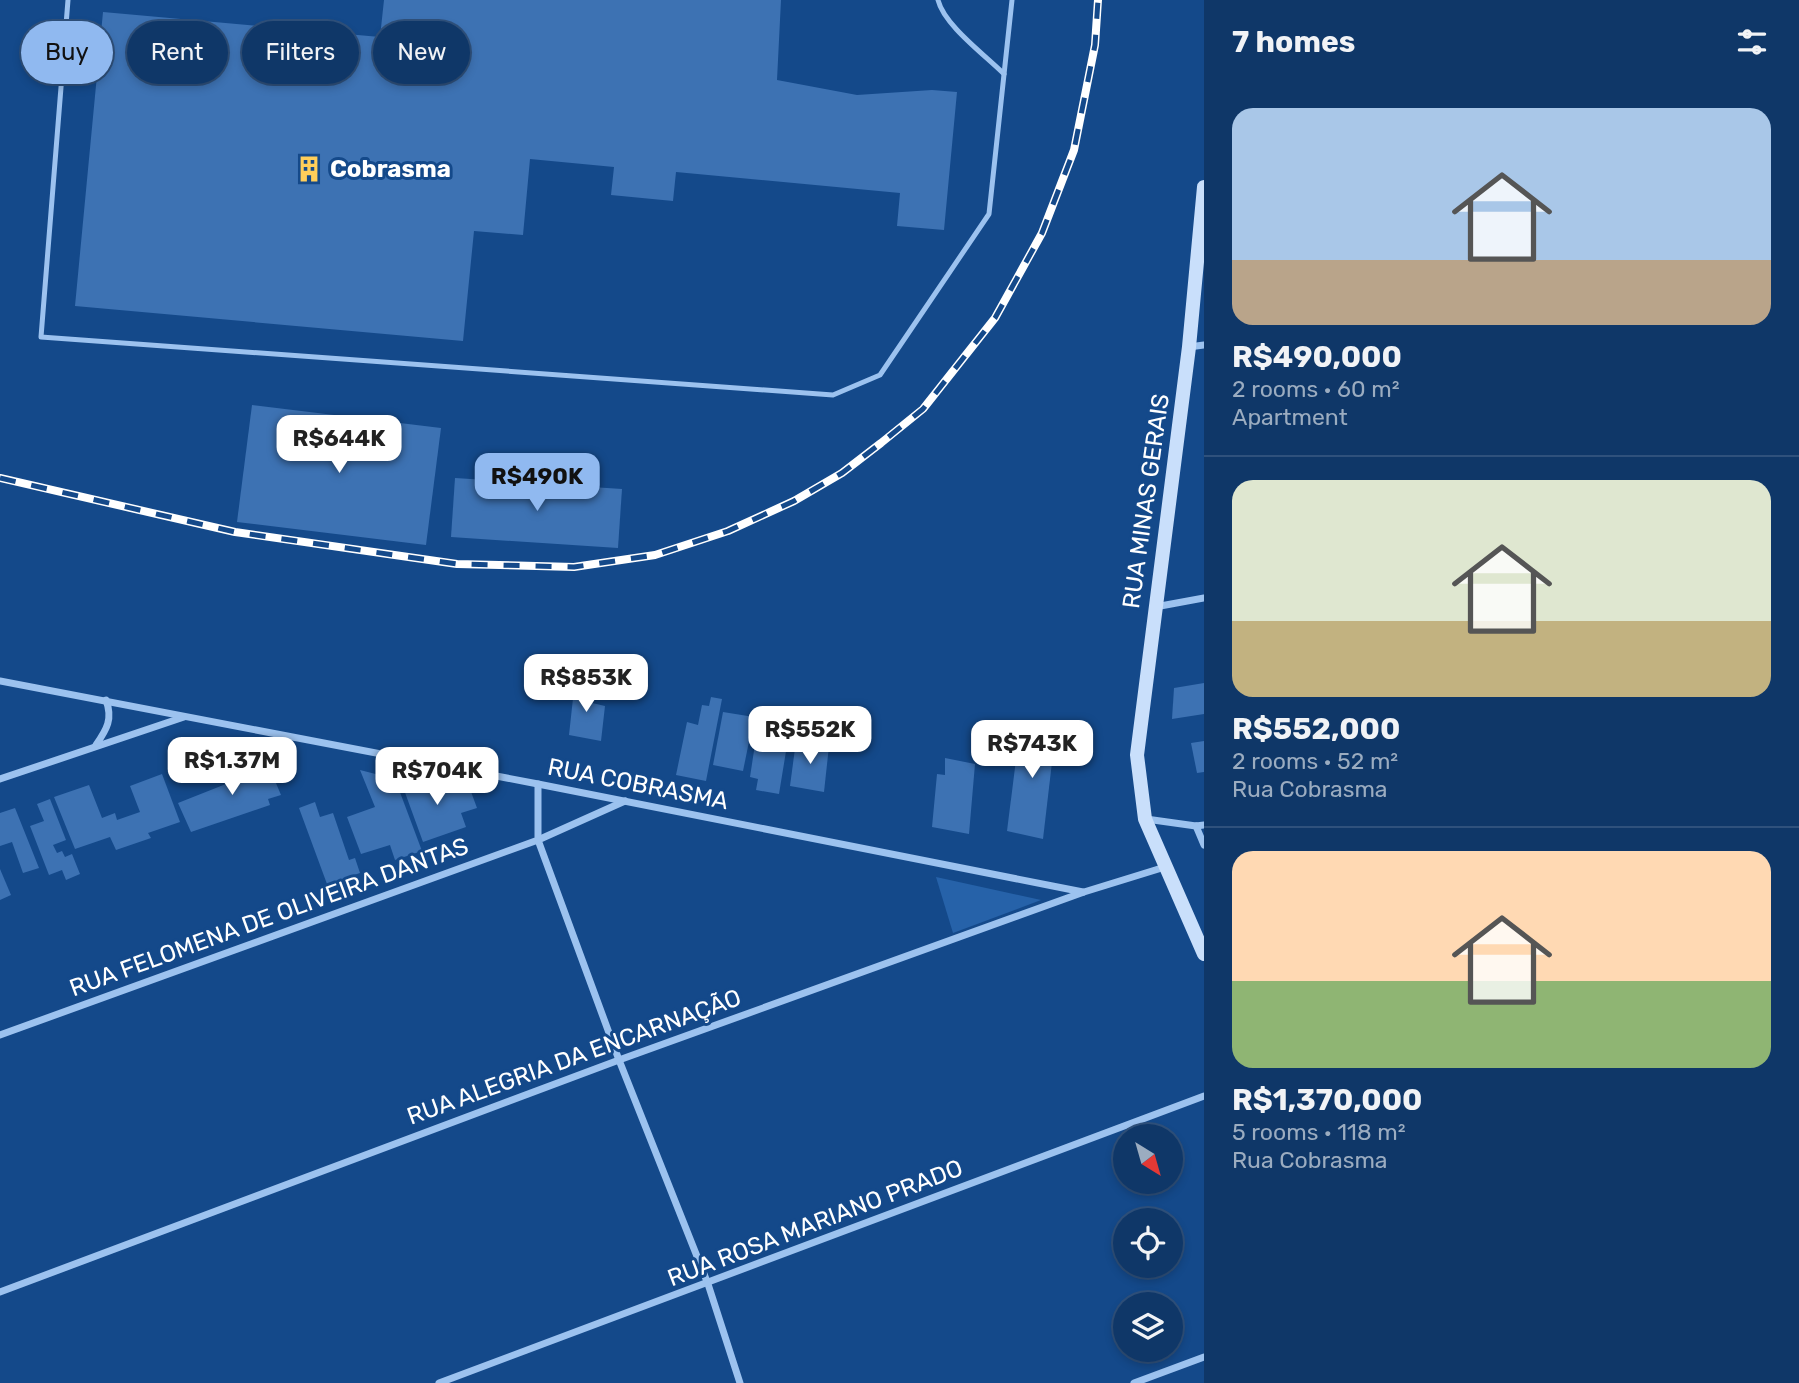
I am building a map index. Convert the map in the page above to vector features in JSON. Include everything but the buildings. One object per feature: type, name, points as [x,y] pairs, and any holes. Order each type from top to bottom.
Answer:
[{"type":"street","name":"RUA MINAS GERAIS","points":[[1204,187],[1197,346],[1154,607],[1137,755],[1144,819],[1204,954]]},
{"type":"street","points":[[1154,607],[1204,598]]},
{"type":"street","name":"RUA COBRASMA","points":[[0,681],[1084,892]]},
{"type":"street","points":[[95,745],[109,725],[110,711],[106,700]]},
{"type":"street","name":"RUA COBRASMA","points":[[0,779],[185,717]]},
{"type":"street","points":[[538,784],[538,840],[619,1060],[708,1284],[740,1383]]},
{"type":"street","name":"RUA FELOMENA DE OLIVEIRA DANTAS","points":[[0,1035],[538,840],[625,801]]},
{"type":"street","points":[[1144,819],[1200,825],[1204,845]]},
{"type":"street","name":"RUA ALEGRIA DA ENCARNAÇÃO","points":[[0,1292],[619,1060],[1084,892],[1164,867]]},
{"type":"street","name":"RUA ROSA MARIANO PRADO","points":[[439,1383],[1204,1097]]},
{"type":"street","points":[[1135,1383],[1204,1357]]},
{"type":"lane","points":[[68,0],[41,337],[833,395],[880,375],[989,214],[1012,0]]},
{"type":"lane","points":[[938,0],[940,9],[957,29],[1004,74]]},
{"type":"shaded area","points":[[936,877],[1041,900],[953,933]]},
{"type":"railway","points":[[0,478],[235,532],[457,564],[574,567],[655,555],[728,531],[794,501],[842,473],[881,443],[923,409],[995,318],[1042,233],[1074,150],[1095,45],[1098,0]]},
{"type":"place","name":"Cobrasma","points":[[309,169]]}]
